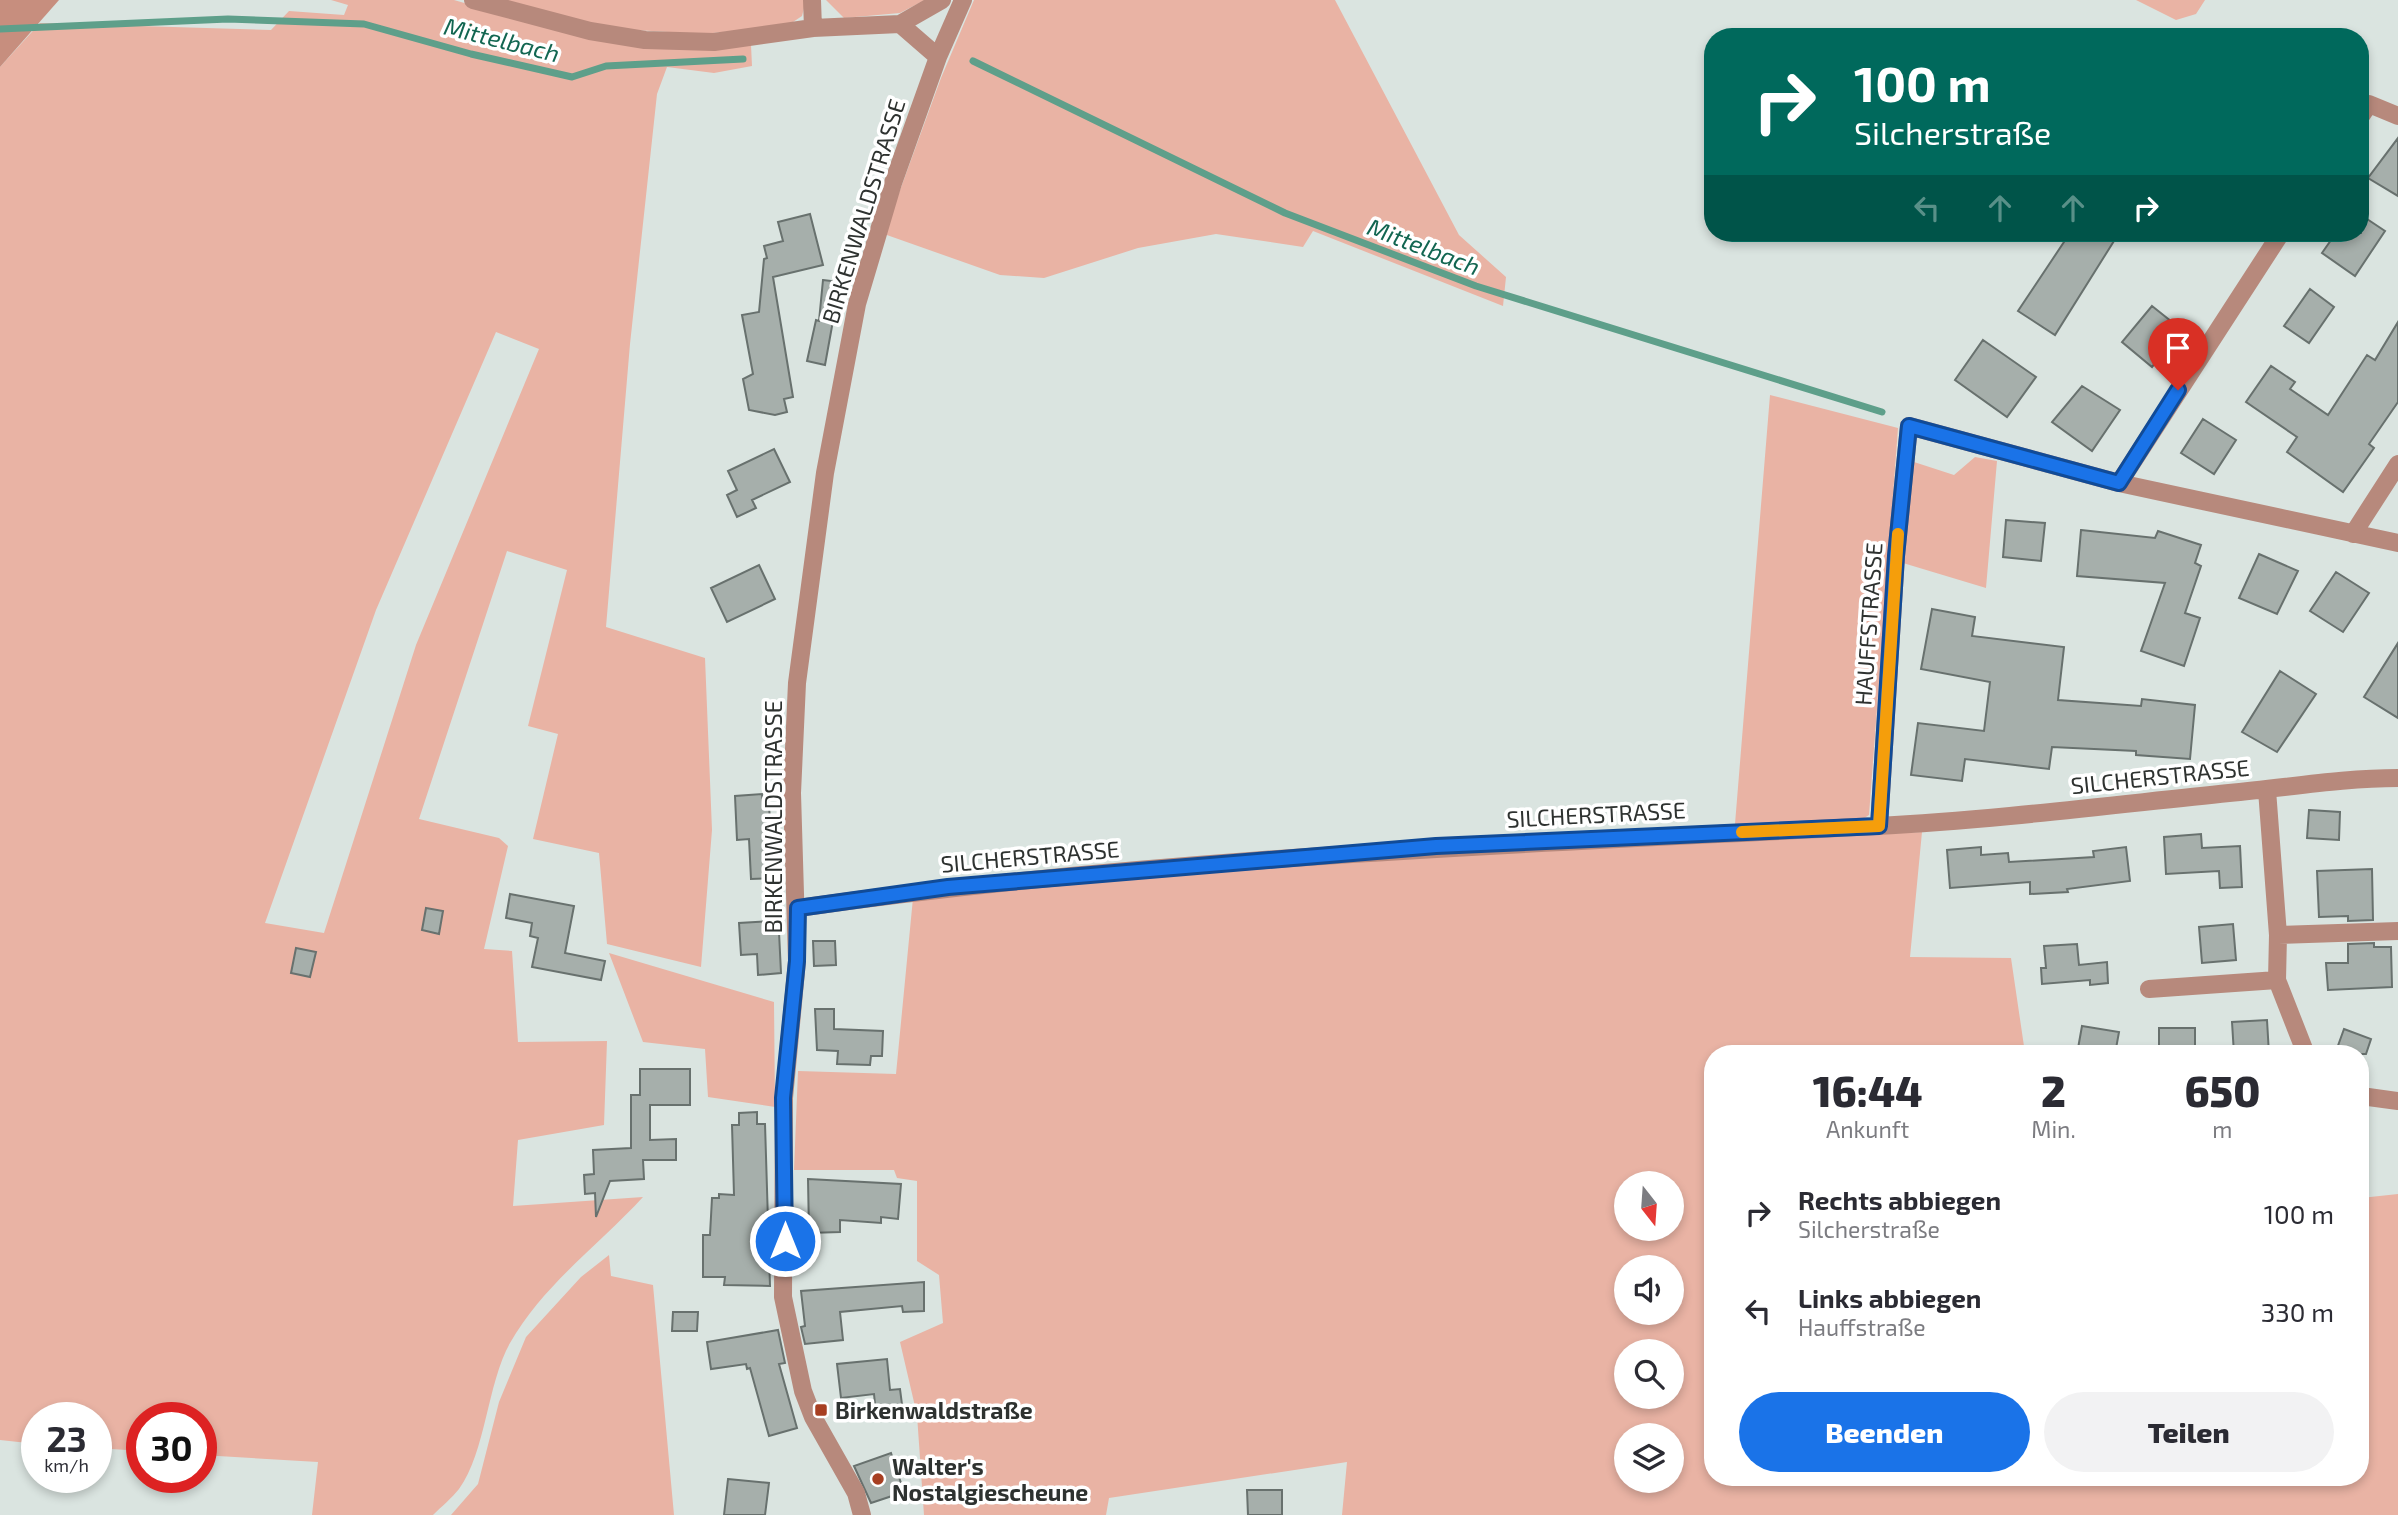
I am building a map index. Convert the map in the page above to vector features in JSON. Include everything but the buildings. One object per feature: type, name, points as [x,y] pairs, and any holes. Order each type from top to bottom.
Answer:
[{"type":"street","points":[[473,0],[552,23],[645,40],[715,42],[813,28],[900,24],[942,0]]},
{"type":"street","points":[[812,0],[813,28]]},
{"type":"street","name":"BIRKENWALDSTRASSE","points":[[862,1515],[856,1493],[813,1417],[803,1391],[783,1297],[783,1098],[797,961],[798,908],[792,793],[797,683],[825,473],[857,304],[893,183],[938,57],[963,0]]},
{"type":"street","points":[[900,24],[938,57]]},
{"type":"street","points":[[2369,111],[2398,116]]},
{"type":"street","points":[[2275,242],[2119,483],[2398,543]]},
{"type":"street","name":"HAUFFSTRASSE","points":[[1879,826],[1896,556],[1909,426],[2119,483]]},
{"type":"street","points":[[2353,534],[2398,464]]},
{"type":"street","name":"SILCHERSTRASSE","points":[[798,908],[948,887],[1436,846],[1879,826],[2267,790],[2337,780],[2398,778]]},
{"type":"street","points":[[2267,790],[2278,935],[2277,981],[2302,1045]]},
{"type":"street","points":[[2278,935],[2398,931]]},
{"type":"street","points":[[2149,989],[2277,981]]},
{"type":"street","points":[[2369,1097],[2398,1101]]},
{"type":"shaded area","points":[[0,0],[59,0],[0,67]]},
{"type":"shaded area","points":[[331,0],[454,0],[519,19],[751,45],[752,66],[714,73],[667,67],[657,94],[630,344],[606,627],[705,658],[712,830],[701,967],[607,944],[599,853],[533,839],[558,734],[528,726],[567,570],[507,551],[419,819],[499,838],[508,846],[484,949],[512,951],[518,1042],[607,1041],[604,1125],[518,1140],[513,1206],[643,1197],[572,1266],[523,1322],[502,1360],[468,1474],[459,1489],[433,1515],[312,1515],[318,1462],[217,1456],[217,1402],[126,1402],[126,1450],[112,1449],[112,1402],[21,1402],[21,1442],[0,1440],[0,67],[40,23],[271,30],[289,11],[344,15],[348,5]],"holes":[[[496,332],[539,349],[416,645],[324,933],[265,923],[376,610]]]},
{"type":"shaded area","points":[[494,0],[806,0],[802,16],[787,26],[702,34],[618,29]]},
{"type":"shaded area","points":[[826,0],[925,0],[900,13],[844,18]]},
{"type":"shaded area","points":[[974,0],[1335,0],[1459,235],[1506,277],[1503,306],[1313,231],[1303,247],[1216,234],[1138,248],[1044,278],[1000,275],[884,234],[941,78]]},
{"type":"shaded area","points":[[2136,0],[2205,0],[2196,14],[2176,20]]},
{"type":"shaded area","points":[[1770,395],[1898,428],[1869,815],[1855,824],[1735,824]]},
{"type":"shaded area","points":[[1975,457],[1997,461],[1986,588],[1903,563],[1914,462],[1954,475]]},
{"type":"shaded area","points":[[1922,832],[1910,957],[2011,958],[2024,1045],[1704,1045],[1704,1486],[2369,1486],[2369,1197],[2398,1194],[2398,1515],[1342,1515],[1347,1462],[1109,1498],[1106,1515],[924,1515],[917,1415],[900,1342],[943,1323],[939,1275],[917,1261],[917,1181],[897,1178],[894,1170],[794,1170],[798,1071],[896,1074],[913,898],[1291,867]]},
{"type":"shaded area","points":[[609,953],[774,1002],[775,1107],[708,1097],[705,1049],[643,1042]]},
{"type":"shaded area","points":[[609,1255],[611,1276],[653,1285],[674,1515],[451,1515],[478,1484],[499,1402],[526,1337],[581,1277]]},
{"type":"waterway","name":"Mittelbach","points":[[0,29],[228,19],[364,24],[471,54],[572,77],[606,66],[743,59]]},
{"type":"waterway","name":"Mittelbach","points":[[973,61],[1285,213],[1476,286],[1882,412]]},
{"type":"slow traffic","points":[[1742,832],[1879,826],[1898,534]]},
{"type":"place","name":"Birkenwaldstraße","points":[[821,1410]]},
{"type":"place","name":"Walter's Nostalgiescheune","points":[[878,1479]]},
{"type":"route","points":[[785,1241],[783,1098],[797,961],[798,908],[948,887],[1436,846],[1879,826],[1896,556],[1909,426],[2119,483],[2178,390]]}]
